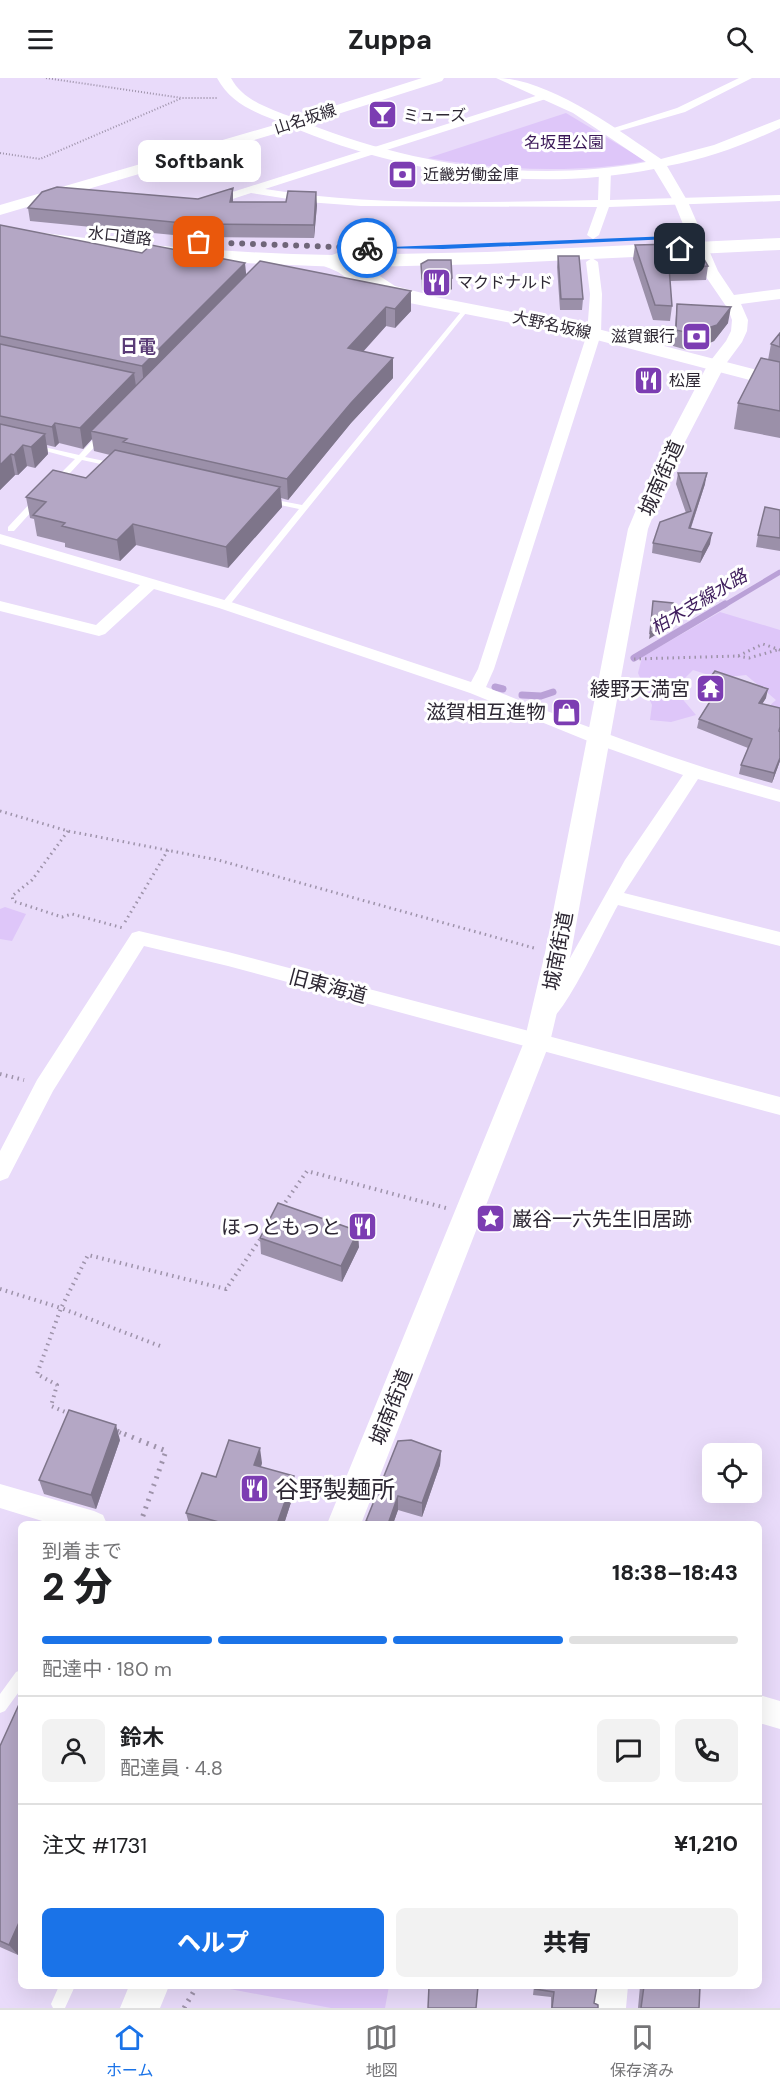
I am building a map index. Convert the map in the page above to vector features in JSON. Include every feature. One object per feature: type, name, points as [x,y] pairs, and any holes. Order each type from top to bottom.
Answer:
[{"type":"highway","name":"水口道路","points":[[0,222],[167,240],[267,246],[377,248],[698,242],[780,244]]},
{"type":"highway","name":"水口道路","points":[[0,233],[195,256],[335,260],[504,258],[780,233]]},
{"type":"highway","points":[[167,240],[205,246],[324,251],[335,260],[388,290],[421,298]]},
{"type":"highway","points":[[421,298],[406,291],[401,280],[403,274],[419,265],[504,258]]},
{"type":"main road","name":"山名坂線","points":[[0,210],[437,78]]},
{"type":"main road","name":"大野名坂線","points":[[421,298],[594,334],[780,382]]},
{"type":"street","points":[[224,78],[227,86],[235,95],[327,138],[370,151],[443,166],[501,172],[605,171],[659,164],[729,145],[780,123]]},
{"type":"street","points":[[503,78],[548,95],[578,110],[659,164]]},
{"type":"street","points":[[609,130],[681,110],[747,78]]},
{"type":"street","points":[[193,206],[252,190],[548,95]]},
{"type":"street","name":"城南街道","points":[[345,1521],[537,1042],[546,1012],[638,529],[663,467],[717,364],[734,342],[739,331],[740,320],[731,300],[710,271],[681,202],[659,164]]},
{"type":"street","points":[[593,235],[604,205],[605,171]]},
{"type":"street","points":[[66,190],[92,195]]},
{"type":"street","points":[[252,190],[344,203],[604,205],[780,198]]},
{"type":"street","points":[[476,690],[486,669],[594,334],[596,294],[592,262]]},
{"type":"street","points":[[731,300],[780,294]]},
{"type":"street","points":[[5,534],[476,690],[599,739],[694,772],[777,789]]},
{"type":"street","points":[[0,606],[99,631],[151,583]]},
{"type":"street","points":[[546,1012],[564,989],[612,897],[651,833],[694,772]]},
{"type":"street","points":[[612,897],[780,939]]},
{"type":"street","points":[[0,1172],[130,933]]},
{"type":"street","name":"旧東海道","points":[[130,933],[780,1106]]},
{"type":"street","points":[[0,1496],[84,1521]]},
{"type":"street","points":[[762,1710],[780,1715]]},
{"type":"street","points":[[140,2008],[148,1989]]},
{"type":"street","points":[[610,2008],[612,1989]]},
{"type":"lane","points":[[225,605],[467,308]]},
{"type":"lane","points":[[49,489],[112,424]]},
{"type":"lane","points":[[23,445],[125,468]]},
{"type":"lane","points":[[5,534],[42,497]]},
{"type":"lane","points":[[259,498],[304,508]]},
{"type":"lane","points":[[0,1706],[18,1681]]},
{"type":"lane","points":[[59,2004],[66,1989]]},
{"type":"path","points":[[46,78],[182,98],[222,98],[235,95]]},
{"type":"path","points":[[0,153],[40,159],[182,98]]},
{"type":"path","points":[[738,656],[763,645],[780,650]]},
{"type":"path","points":[[627,659],[738,656],[749,658],[780,650]]},
{"type":"path","points":[[0,811],[68,831],[218,860],[542,951],[558,953]]},
{"type":"path","points":[[68,831],[32,880],[12,896],[13,901],[62,917],[72,914],[130,933],[168,850]]},
{"type":"path","points":[[280,1210],[307,1171],[446,1208]]},
{"type":"path","points":[[72,1414],[51,1406],[57,1385],[37,1374],[61,1308],[88,1255],[226,1289],[267,1230]]},
{"type":"path","points":[[0,1289],[61,1308],[160,1346]]},
{"type":"path","points":[[104,1427],[166,1451],[141,1521]]},
{"type":"path","points":[[184,2008],[195,1989]]},
{"type":"green space","name":"名坂里公園","points":[[566,113],[646,161],[592,168],[537,169],[428,158]]},
{"type":"green space","points":[[720,612],[780,630],[780,718],[761,713],[776,700],[746,675],[718,678],[693,670],[674,689],[696,715],[671,722],[650,720],[652,705],[638,673],[642,657]]},
{"type":"green space","points":[[5,907],[26,914],[12,941],[0,939],[0,909]]},
{"type":"green space","points":[[230,1989],[388,1989],[385,2008],[331,2008]]},
{"type":"building","points":[[57,187],[198,199],[233,188],[230,202],[286,202],[288,191],[316,192],[314,225],[193,224],[28,208],[42,192]]},
{"type":"building","points":[[0,225],[142,253],[151,245],[245,263],[142,366],[0,336]]},
{"type":"building","points":[[676,244],[701,254],[708,266],[669,267],[672,306],[655,305],[635,245]]},
{"type":"building","points":[[558,256],[579,256],[583,299],[561,299]]},
{"type":"building","points":[[428,260],[451,260],[452,278],[442,285],[422,279],[421,264]]},
{"type":"building","points":[[260,261],[411,291],[395,309],[386,307],[348,348],[393,358],[351,403],[287,479],[123,442],[127,439],[91,431]]},
{"type":"building","points":[[677,304],[731,307],[717,325],[692,329],[689,333],[676,330]]},
{"type":"building","points":[[780,333],[780,347],[771,344]]},
{"type":"building","points":[[0,344],[134,373],[80,428],[55,423],[52,427],[0,416]]},
{"type":"building","points":[[761,358],[780,362],[780,411],[738,403]]},
{"type":"building","points":[[0,424],[45,434],[31,447],[23,445],[0,465]]},
{"type":"building","points":[[115,450],[280,487],[226,547],[133,524],[117,540],[62,526],[65,523],[33,515],[46,502],[26,497],[53,470],[86,478]]},
{"type":"building","points":[[678,473],[707,473],[689,528],[712,533],[702,552],[653,543],[660,522],[691,511]]},
{"type":"building","points":[[765,507],[780,510],[780,538],[758,535]]},
{"type":"building","points":[[653,601],[673,603],[671,620],[650,633]]},
{"type":"building","points":[[715,671],[768,689],[759,703],[780,708],[780,758],[774,773],[741,765],[752,739],[699,719],[716,692],[703,687]]},
{"type":"building","points":[[278,1203],[358,1231],[341,1266],[260,1238]]},
{"type":"building","points":[[69,1410],[116,1425],[91,1495],[39,1480]]},
{"type":"building","name":"谷野製麺所","points":[[229,1440],[260,1448],[254,1465],[294,1476],[278,1521],[215,1521],[186,1513],[202,1473],[216,1477]]},
{"type":"building","points":[[411,1440],[441,1451],[422,1503],[398,1496],[389,1521],[366,1521],[398,1441]]},
{"type":"building","points":[[18,1707],[18,1925],[9,1945],[0,1941],[0,1746]]},
{"type":"building","points":[[429,1989],[478,1989],[476,2008],[428,2008]]},
{"type":"building","points":[[535,1989],[596,1989],[594,2003],[598,2005],[598,2008],[552,2008],[554,1992]]},
{"type":"building","points":[[644,1989],[700,1989],[699,2008],[641,2008]]},
{"type":"waterway","name":"柏木支線水路","points":[[723,606],[780,572]]},
{"type":"waterway","name":"柏木支線水路","points":[[634,658],[725,604]]},
{"type":"waterway","name":"柏木支線水路","points":[[495,687],[503,689]]},
{"type":"waterway","points":[[522,695],[541,696],[553,692]]},
{"type":"way so far","points":[[199,242],[367,248]]},
{"type":"place","name":"ミューズ","points":[[382,115]]},
{"type":"place","name":"近畿労働金庫","points":[[402,174]]},
{"type":"place","name":"Softbank","points":[[199,242]]},
{"type":"place","name":"マクドナルド","points":[[436,282]]},
{"type":"place","name":"滋賀銀行","points":[[696,336]]},
{"type":"place","name":"松屋","points":[[648,380]]},
{"type":"place","name":"綾野天満宮","points":[[711,689]]},
{"type":"place","name":"滋賀相互進物","points":[[567,712]]},
{"type":"place","name":"巌谷一六先生旧居跡","points":[[491,1219]]},
{"type":"place","name":"ほっともっと","points":[[362,1227]]},
{"type":"place","name":"谷野製麺所","points":[[254,1489]]},
{"type":"district","name":"日電","points":[[138,347]]},
{"type":"route","points":[[367,248],[696,236],[700,248],[680,249]]}]
